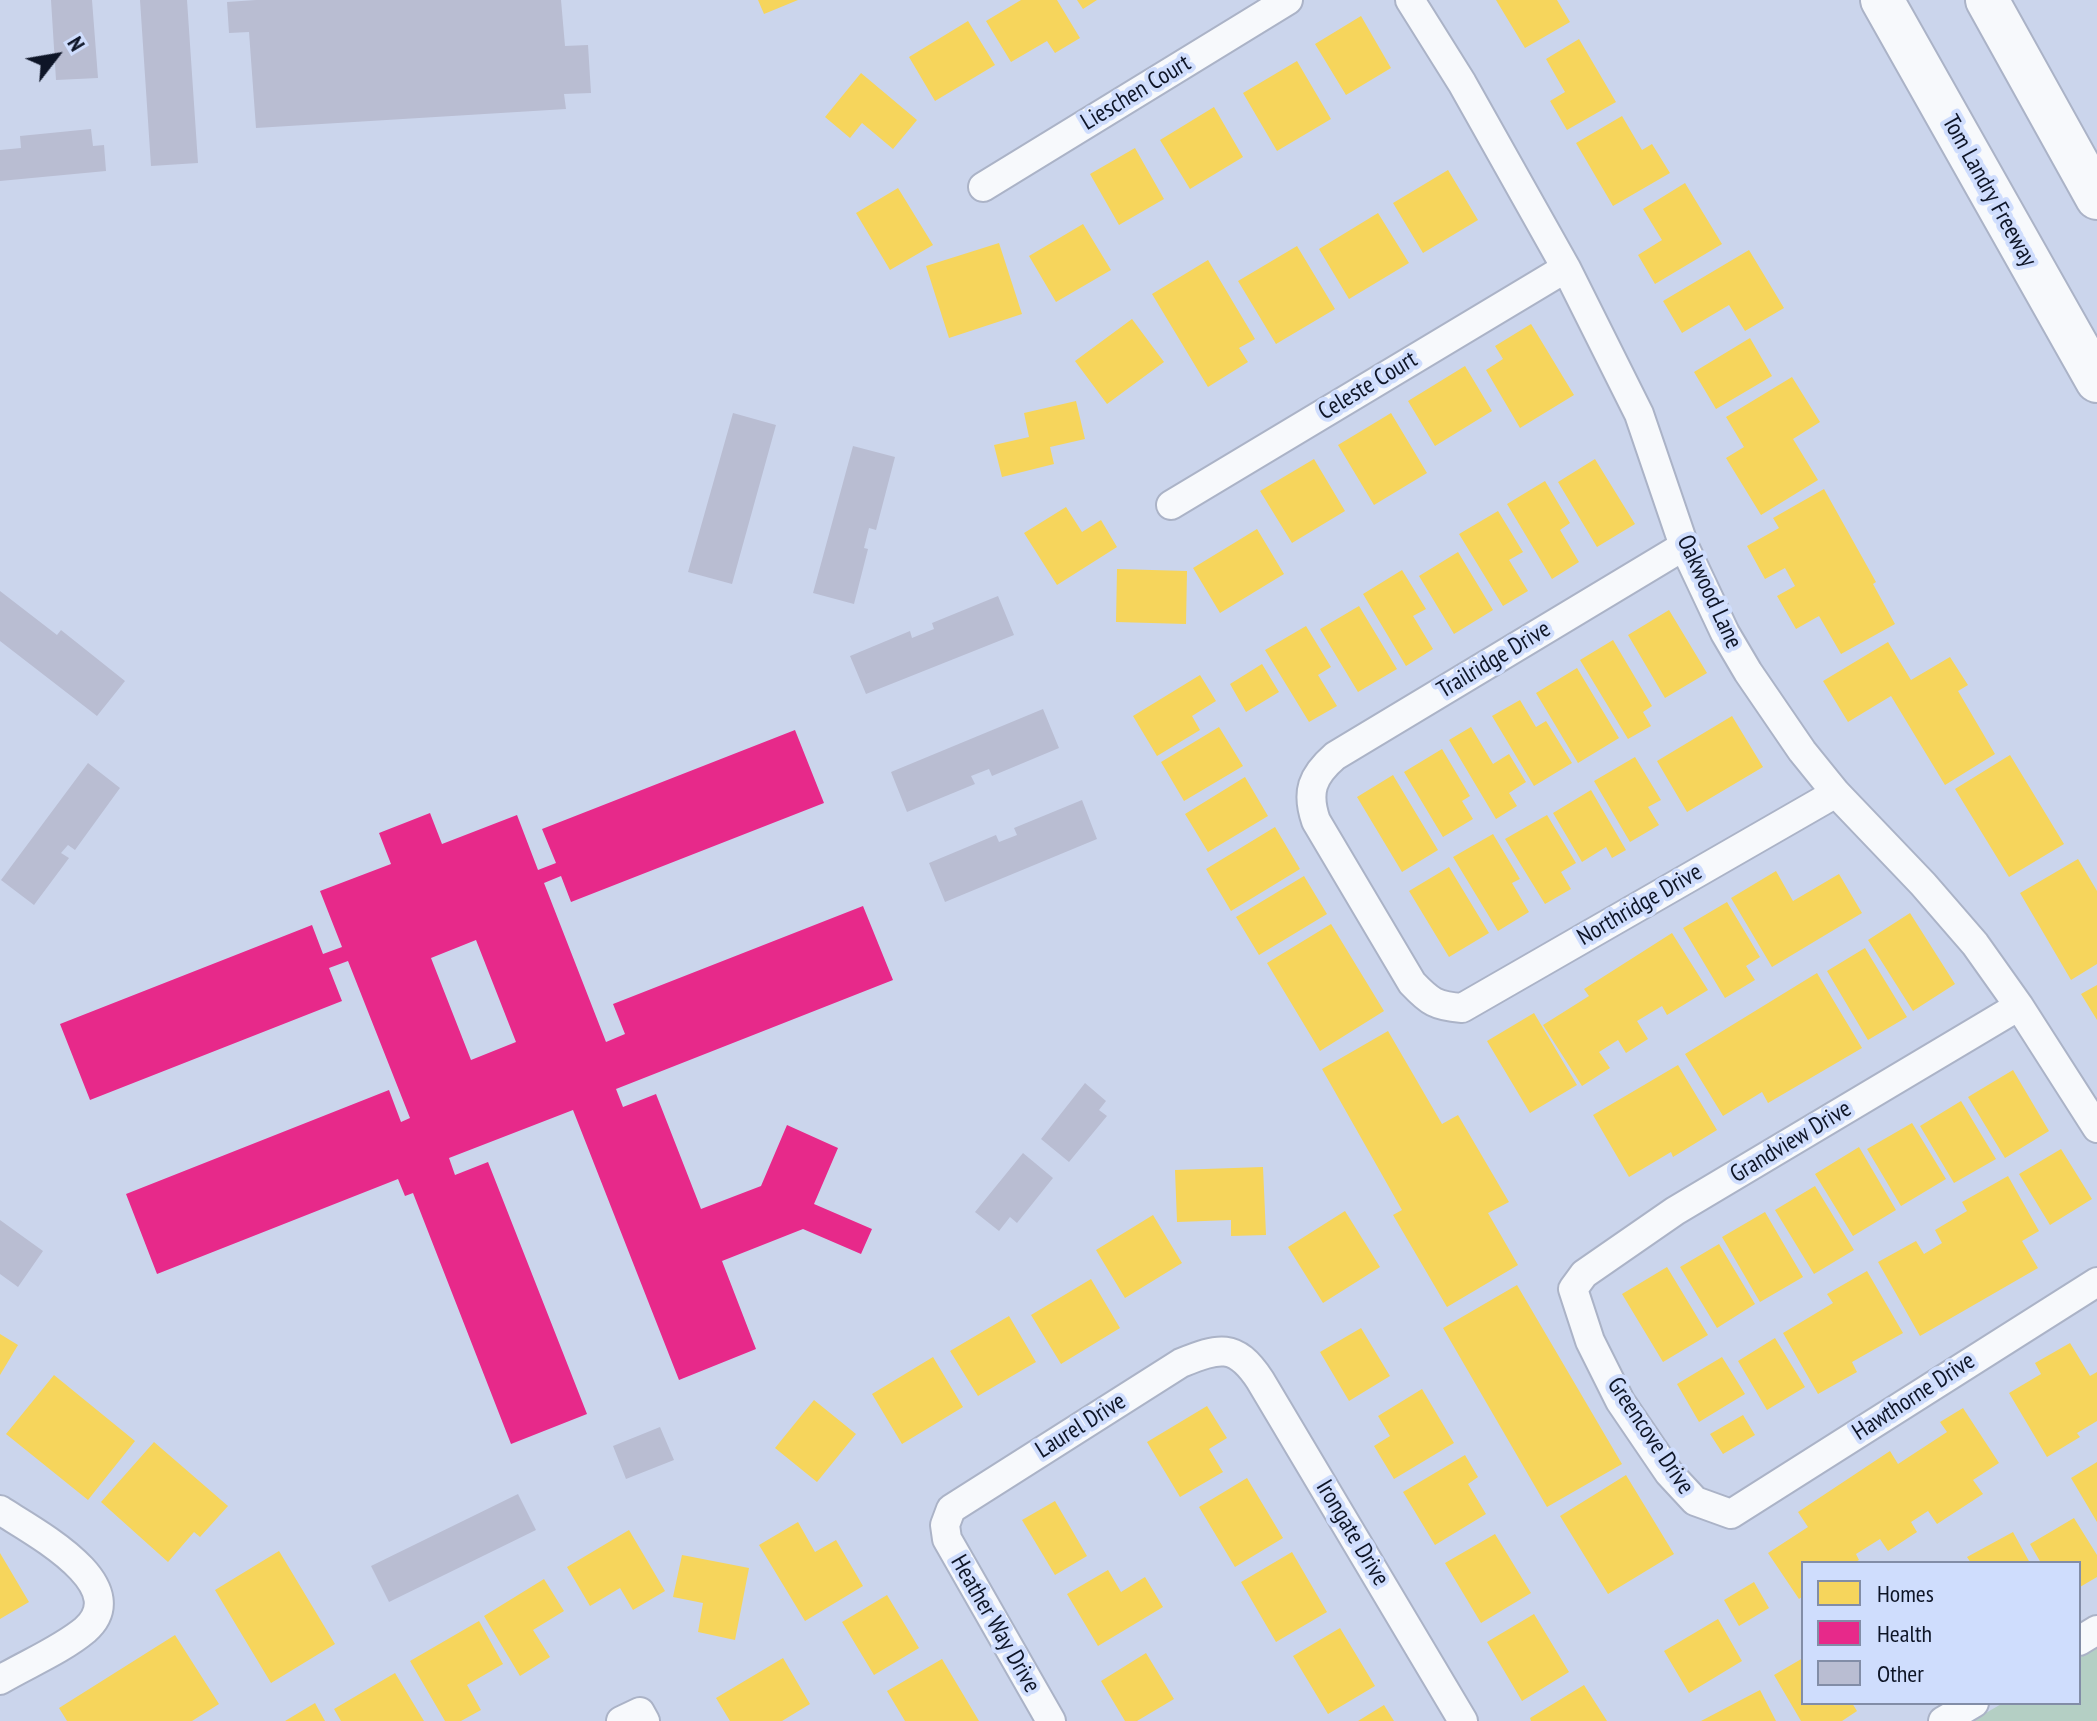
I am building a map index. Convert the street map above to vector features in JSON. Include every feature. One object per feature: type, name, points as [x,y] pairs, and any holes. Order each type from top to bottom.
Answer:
[{"type":"highway","name":"Tom Landry Freeway","points":[[1882,0],[2097,381]]},
{"type":"highway","points":[[1987,0],[2097,198]]},
{"type":"street","name":"Lieschen Court","points":[[983,187],[1288,0]]},
{"type":"street","name":"Oakwood Lane","points":[[1410,0],[1462,83],[1566,268],[1639,414],[1684,546],[1725,633],[1748,672],[1802,751],[1836,793],[1975,944],[2019,1006],[2097,1128]]},
{"type":"street","name":"Celeste Court","points":[[1171,505],[1566,268]]},
{"type":"street","name":"Trailridge Drive","points":[[1441,1006],[1427,999],[1412,983],[1316,821],[1311,804],[1313,785],[1320,769],[1335,756],[1684,546]]},
{"type":"street","name":"Northridge Drive","points":[[1441,1006],[1462,1008],[1836,793]]},
{"type":"street","name":"Grandview Drive","points":[[1573,1289],[1584,1274],[1675,1211],[2019,1006]]},
{"type":"street","name":"Hawthorne Drive","points":[[1731,1514],[2097,1282]]},
{"type":"street","name":"Greencove Drive","points":[[1573,1289],[1590,1341],[1620,1401],[1669,1473],[1695,1501],[1731,1514]]},
{"type":"street","name":"Laurel Drive","points":[[945,1525],[951,1509],[964,1499],[1181,1363],[1213,1352],[1232,1351]]},
{"type":"street","name":"Irongate Drive","points":[[1232,1351],[1251,1366],[1260,1380],[1463,1721]]},
{"type":"street","points":[[0,1510],[67,1555],[87,1574],[98,1589],[100,1598],[96,1618],[84,1631],[0,1680]]},
{"type":"street","name":"Heather Way Drive","points":[[945,1525],[954,1555],[1051,1721]]},
{"type":"street","points":[[1943,1721],[1971,1705]]},
{"type":"green space","points":[[2097,1647],[2097,1721],[1972,1721],[2000,1705],[2081,1705],[2081,1657]]},
{"type":"building: Homes","points":[[758,0],[798,0],[764,14]]},
{"type":"building: Homes","points":[[1021,0],[1057,0],[1080,38],[1055,53],[1047,41],[1011,62],[986,21]]},
{"type":"building: Homes","points":[[1077,0],[1097,0],[1083,9]]},
{"type":"building: Homes","points":[[1496,0],[1557,0],[1570,22],[1525,48]]},
{"type":"building: Homes","points":[[1361,16],[1391,68],[1346,95],[1315,44]]},
{"type":"building: Homes","points":[[968,21],[995,65],[935,101],[909,57]]},
{"type":"building: Homes","points":[[1579,39],[1616,102],[1567,130],[1550,101],[1565,92],[1546,59]]},
{"type":"building: Homes","points":[[1297,61],[1331,119],[1277,151],[1243,93]]},
{"type":"building: Homes","points":[[861,73],[917,120],[893,149],[862,123],[850,138],[825,117]]},
{"type":"building: Homes","points":[[1214,107],[1243,157],[1190,189],[1160,140]]},
{"type":"building: Homes","points":[[1622,116],[1642,150],[1652,144],[1670,173],[1613,206],[1576,143]]},
{"type":"building: Homes","points":[[1135,148],[1164,199],[1119,225],[1090,174]]},
{"type":"building: Homes","points":[[1448,170],[1478,220],[1423,253],[1393,203]]},
{"type":"building: Homes","points":[[1685,183],[1722,244],[1655,284],[1638,255],[1662,240],[1643,209]]},
{"type":"building: Homes","points":[[898,188],[933,245],[890,270],[856,213]]},
{"type":"building: Homes","points":[[1378,213],[1409,263],[1349,299],[1319,249]]},
{"type":"building: Homes","points":[[1083,224],[1111,270],[1056,302],[1029,256]]},
{"type":"building: Homes","points":[[999,243],[1022,314],[949,338],[926,266]]},
{"type":"building: Homes","points":[[1297,246],[1335,309],[1276,344],[1238,281]]},
{"type":"building: Homes","points":[[1749,250],[1784,308],[1745,331],[1729,305],[1682,333],[1663,301]]},
{"type":"building: Homes","points":[[1208,260],[1255,339],[1239,348],[1248,362],[1208,387],[1152,294]]},
{"type":"building: Homes","points":[[1132,319],[1164,362],[1107,404],[1075,361]]},
{"type":"building: Homes","points":[[1531,324],[1574,395],[1520,428],[1486,370],[1503,359],[1495,346]]},
{"type":"building: Homes","points":[[1750,338],[1772,376],[1716,409],[1694,372]]},
{"type":"building: Homes","points":[[1465,366],[1492,411],[1435,446],[1408,401]]},
{"type":"building: Homes","points":[[1792,377],[1820,422],[1793,439],[1818,480],[1761,515],[1726,458],[1744,447],[1726,417]]},
{"type":"building: Homes","points":[[1076,401],[1085,439],[1050,447],[1054,464],[1002,477],[994,445],[1029,437],[1024,413]]},
{"type":"building: Homes","points":[[1391,413],[1427,473],[1374,505],[1338,445]]},
{"type":"building: Homes","points":[[1314,459],[1345,511],[1292,543],[1260,491]]},
{"type":"building: Homes","points":[[1595,459],[1635,524],[1597,547],[1558,482]]},
{"type":"building: Homes","points":[[1545,481],[1570,523],[1560,530],[1579,562],[1552,579],[1507,504]]},
{"type":"building: Homes","points":[[1824,489],[1876,582],[1873,584],[1895,624],[1841,654],[1819,616],[1796,629],[1777,596],[1795,586],[1785,568],[1765,579],[1747,546],[1779,528],[1773,518]]},
{"type":"building: Homes","points":[[1066,507],[1082,532],[1101,520],[1117,547],[1057,585],[1024,533]]},
{"type":"building: Homes","points":[[1498,511],[1523,552],[1509,560],[1528,591],[1503,606],[1459,534]]},
{"type":"building: Homes","points":[[1257,529],[1284,574],[1220,613],[1193,568]]},
{"type":"building: Homes","points":[[1458,552],[1493,610],[1454,634],[1419,576]]},
{"type":"building: Homes","points":[[1117,569],[1187,571],[1186,624],[1116,622]]},
{"type":"building: Homes","points":[[1402,570],[1426,609],[1413,616],[1433,649],[1406,666],[1363,594]]},
{"type":"building: Homes","points":[[1359,606],[1397,669],[1358,692],[1320,629]]},
{"type":"building: Homes","points":[[1669,610],[1707,673],[1665,698],[1628,635]]},
{"type":"building: Homes","points":[[1306,626],[1331,667],[1318,675],[1337,706],[1309,722],[1265,650]]},
{"type":"building: Homes","points":[[1613,640],[1652,706],[1643,712],[1651,726],[1628,739],[1580,660]]},
{"type":"building: Homes","points":[[1888,642],[1911,680],[1950,657],[1968,685],[1958,691],[1995,754],[1945,785],[1891,696],[1848,722],[1823,681]]},
{"type":"building: Homes","points":[[1262,664],[1279,692],[1246,712],[1230,684]]},
{"type":"building: Homes","points":[[1577,668],[1619,738],[1578,763],[1536,693]]},
{"type":"building: Homes","points":[[1200,675],[1216,701],[1192,716],[1200,730],[1157,756],[1133,716]]},
{"type":"building: Homes","points":[[1520,700],[1536,727],[1546,721],[1572,763],[1534,786],[1492,716]]},
{"type":"building: Homes","points":[[1732,716],[1763,767],[1687,812],[1657,761]]},
{"type":"building: Homes","points":[[1219,727],[1243,766],[1184,801],[1161,762]]},
{"type":"building: Homes","points":[[1471,727],[1493,764],[1509,754],[1526,782],[1509,793],[1517,806],[1496,819],[1449,740]]},
{"type":"building: Homes","points":[[1442,749],[1470,796],[1462,801],[1473,819],[1443,837],[1404,772]]},
{"type":"building: Homes","points":[[2010,755],[2064,844],[2009,877],[1955,789]]},
{"type":"building: Homes","points":[[1635,757],[1661,800],[1648,807],[1659,825],[1630,842],[1594,781]]},
{"type":"building: Homes","points":[[1393,775],[1438,850],[1402,872],[1357,797]]},
{"type":"building: Homes","points":[[1245,777],[1268,816],[1208,852],[1185,814]]},
{"type":"building: Homes","points":[[1591,790],[1626,850],[1612,858],[1606,847],[1582,862],[1553,813]]},
{"type":"building: Homes","points":[[1547,815],[1576,863],[1561,872],[1571,889],[1545,904],[1505,839]]},
{"type":"building: Homes","points":[[1275,827],[1300,869],[1231,911],[1206,869]]},
{"type":"building: Homes","points":[[1493,834],[1520,879],[1512,883],[1529,912],[1498,931],[1453,857]]},
{"type":"building: Homes","points":[[2078,859],[2097,891],[2097,964],[2071,980],[2020,893]]},
{"type":"building: Homes","points":[[1449,867],[1489,933],[1449,957],[1409,891]]},
{"type":"building: Homes","points":[[1776,871],[1793,901],[1839,874],[1862,913],[1772,967],[1731,898]]},
{"type":"building: Homes","points":[[1304,876],[1327,914],[1259,955],[1236,917]]},
{"type":"building: Homes","points":[[1727,902],[1760,957],[1746,966],[1755,980],[1725,998],[1683,928]]},
{"type":"building: Homes","points":[[1910,913],[1955,984],[1913,1011],[1868,940]]},
{"type":"building: Homes","points":[[1331,924],[1384,1011],[1320,1051],[1267,963]]},
{"type":"building: Homes","points":[[1672,933],[1708,990],[1667,1015],[1662,1006],[1637,1021],[1648,1039],[1626,1053],[1618,1040],[1599,1052],[1610,1068],[1582,1086],[1543,1025],[1589,996],[1584,989]]},
{"type":"building: Homes","points":[[1865,948],[1907,1017],[1868,1040],[1827,971]]},
{"type":"building: Homes","points":[[1817,973],[1862,1048],[1768,1103],[1762,1092],[1723,1116],[1685,1054]]},
{"type":"building: Homes","points":[[2097,985],[2097,1020],[2081,994]]},
{"type":"building: Homes","points":[[1534,1013],[1577,1085],[1530,1113],[1487,1041]]},
{"type":"building: Homes","points":[[1388,1031],[1442,1124],[1458,1115],[1509,1202],[1488,1213],[1518,1265],[1447,1307],[1393,1215],[1402,1210],[1322,1069]]},
{"type":"building: Homes","points":[[1678,1065],[1717,1130],[1673,1157],[1671,1152],[1629,1177],[1593,1115]]},
{"type":"building: Homes","points":[[2013,1070],[2049,1131],[2005,1158],[1968,1097]]},
{"type":"building: Homes","points":[[1961,1101],[1996,1159],[1954,1183],[1920,1126]]},
{"type":"building: Homes","points":[[1912,1123],[1946,1179],[1901,1206],[1867,1149]]},
{"type":"building: Homes","points":[[1859,1147],[1896,1210],[1853,1236],[1815,1174]]},
{"type":"building: Homes","points":[[2061,1149],[2092,1199],[2050,1225],[2019,1174]]},
{"type":"building: Homes","points":[[1263,1167],[1266,1235],[1231,1236],[1231,1220],[1177,1222],[1175,1170]]},
{"type":"building: Homes","points":[[2008,1176],[2039,1231],[2022,1241],[2038,1268],[1920,1336],[1878,1262],[1916,1241],[1924,1254],[1942,1243],[1935,1230],[1967,1211],[1962,1202]]},
{"type":"building: Homes","points":[[1815,1186],[1854,1250],[1814,1274],[1775,1210]]},
{"type":"building: Homes","points":[[1345,1211],[1380,1267],[1323,1303],[1288,1247]]},
{"type":"building: Homes","points":[[1765,1212],[1803,1277],[1760,1302],[1722,1237]]},
{"type":"building: Homes","points":[[1153,1215],[1182,1263],[1125,1298],[1096,1250]]},
{"type":"building: Homes","points":[[1719,1244],[1755,1304],[1717,1328],[1680,1267]]},
{"type":"building: Homes","points":[[1667,1267],[1708,1335],[1663,1362],[1622,1294]]},
{"type":"building: Homes","points":[[1867,1271],[1903,1333],[1852,1362],[1857,1372],[1818,1394],[1783,1333],[1833,1303],[1827,1294]]},
{"type":"building: Homes","points":[[1091,1279],[1120,1328],[1061,1364],[1031,1315]]},
{"type":"building: Homes","points":[[1517,1285],[1622,1464],[1547,1507],[1443,1328]]},
{"type":"building: Homes","points":[[1009,1316],[1036,1362],[978,1396],[950,1351]]},
{"type":"building: Homes","points":[[1361,1328],[1390,1376],[1349,1401],[1320,1352]]},
{"type":"building: Homes","points":[[0,1334],[18,1345],[0,1375]]},
{"type":"building: Homes","points":[[1775,1338],[1805,1387],[1767,1410],[1738,1361]]},
{"type":"building: Homes","points":[[2070,1343],[2090,1376],[2097,1372],[2097,1421],[2077,1433],[2080,1437],[2047,1457],[2009,1393],[2041,1374],[2035,1363]]},
{"type":"building: Homes","points":[[933,1357],[963,1407],[902,1444],[872,1394]]},
{"type":"building: Homes","points":[[1722,1357],[1745,1394],[1699,1422],[1677,1384]]},
{"type":"building: Homes","points":[[54,1375],[135,1441],[88,1500],[6,1434]]},
{"type":"building: Homes","points":[[1422,1389],[1454,1443],[1394,1479],[1374,1446],[1390,1436],[1378,1416]]},
{"type":"building: Homes","points":[[814,1400],[856,1434],[817,1482],[775,1448]]},
{"type":"building: Homes","points":[[1207,1406],[1227,1438],[1209,1449],[1223,1472],[1180,1497],[1147,1442]]},
{"type":"building: Homes","points":[[1963,1408],[1999,1463],[1973,1480],[1983,1494],[1937,1524],[1928,1511],[1911,1522],[1917,1532],[1888,1551],[1880,1539],[1856,1554],[1857,1561],[1801,1561],[1799,1599],[1768,1553],[1808,1527],[1798,1512],[1890,1451],[1898,1464],[1947,1432],[1940,1422]]},
{"type":"building: Homes","points":[[1743,1415],[1755,1435],[1723,1454],[1710,1434]]},
{"type":"building: Homes","points":[[154,1442],[228,1506],[200,1537],[194,1532],[168,1562],[101,1502]]},
{"type":"building: Homes","points":[[1465,1455],[1478,1477],[1468,1484],[1486,1514],[1435,1545],[1403,1492]]},
{"type":"building: Homes","points":[[2097,1462],[2097,1522],[2071,1478]]},
{"type":"building: Homes","points":[[1626,1475],[1674,1554],[1608,1594],[1560,1516]]},
{"type":"building: Homes","points":[[1247,1478],[1283,1538],[1235,1567],[1199,1507]]},
{"type":"building: Homes","points":[[1055,1501],[1087,1556],[1055,1575],[1022,1520]]},
{"type":"building: Homes","points":[[2074,1518],[2097,1555],[2097,1577],[2081,1586],[2081,1561],[2040,1561],[2030,1544]]},
{"type":"building: Homes","points":[[798,1522],[815,1552],[836,1540],[863,1586],[805,1621],[759,1545]]},
{"type":"building: Homes","points":[[629,1530],[665,1591],[633,1610],[620,1588],[590,1606],[567,1567]]},
{"type":"building: Homes","points":[[2013,1532],[2029,1561],[1970,1561],[1967,1557]]},
{"type":"building: Homes","points":[[1495,1534],[1531,1593],[1481,1623],[1445,1563]]},
{"type":"building: Homes","points":[[279,1551],[335,1644],[271,1683],[215,1590]]},
{"type":"building: Homes","points":[[1292,1552],[1327,1612],[1276,1642],[1241,1582]]},
{"type":"building: Homes","points":[[0,1553],[29,1602],[0,1619]]},
{"type":"building: Homes","points":[[682,1555],[749,1568],[735,1640],[698,1632],[703,1603],[673,1597]]},
{"type":"building: Homes","points":[[1108,1570],[1121,1592],[1145,1577],[1163,1607],[1098,1646],[1067,1594]]},
{"type":"building: Homes","points":[[544,1579],[564,1611],[533,1630],[550,1657],[520,1676],[484,1616]]},
{"type":"building: Homes","points":[[1754,1582],[1769,1608],[1739,1626],[1724,1600]]},
{"type":"building: Homes","points":[[887,1595],[919,1648],[874,1675],[842,1622]]},
{"type":"building: Homes","points":[[1534,1614],[1569,1672],[1522,1701],[1487,1642]]},
{"type":"building: Homes","points":[[1718,1619],[1742,1661],[1689,1693],[1664,1651]]},
{"type":"building: Homes","points":[[479,1621],[503,1664],[467,1685],[481,1710],[461,1721],[445,1721],[410,1661]]},
{"type":"building: Homes","points":[[1340,1628],[1375,1686],[1328,1714],[1293,1656]]},
{"type":"building: Homes","points":[[175,1635],[219,1704],[192,1721],[67,1721],[59,1708]]},
{"type":"building: Homes","points":[[1146,1653],[1174,1699],[1137,1721],[1125,1721],[1101,1681]]},
{"type":"building: Homes","points":[[783,1658],[810,1704],[782,1721],[730,1721],[716,1698]]},
{"type":"building: Homes","points":[[942,1659],[979,1721],[905,1721],[887,1691]]},
{"type":"building: Homes","points":[[1801,1659],[1801,1705],[1853,1705],[1857,1711],[1842,1721],[1801,1721],[1774,1675]]},
{"type":"building: Homes","points":[[395,1673],[424,1721],[341,1721],[334,1709]]},
{"type":"building: Homes","points":[[1584,1685],[1607,1721],[1531,1721],[1530,1718]]},
{"type":"building: Homes","points":[[1760,1690],[1776,1721],[1701,1721]]},
{"type":"building: Homes","points":[[315,1703],[325,1721],[285,1721]]},
{"type":"building: Homes","points":[[1384,1705],[1394,1721],[1358,1721]]},
{"type":"building: Health","points":[[795,730],[824,803],[571,902],[561,876],[544,883],[606,1042],[625,1034],[613,1004],[863,906],[893,980],[616,1089],[623,1107],[656,1094],[701,1209],[761,1186],[787,1125],[838,1148],[814,1204],[872,1229],[861,1254],[803,1229],[722,1261],[756,1349],[679,1380],[573,1110],[449,1158],[455,1175],[488,1162],[587,1414],[511,1444],[413,1193],[405,1196],[398,1179],[157,1274],[126,1194],[389,1090],[401,1122],[410,1118],[348,961],[329,968],[342,1001],[90,1100],[60,1024],[312,925],[323,954],[342,947],[320,891],[391,864],[379,833],[430,813],[442,844],[517,815],[538,870],[556,863],[542,829]],"holes":[[[476,940],[516,1042],[471,1060],[431,958]]]},
{"type":"building: Other","points":[[51,0],[92,0],[98,78],[56,80]]},
{"type":"building: Other","points":[[140,0],[187,0],[198,163],[151,166]]},
{"type":"building: Other","points":[[561,0],[565,46],[588,45],[591,93],[564,94],[566,109],[256,128],[249,32],[229,33],[227,2]]},
{"type":"building: Other","points":[[91,129],[93,146],[104,145],[106,171],[0,181],[0,150],[21,148],[20,136]]},
{"type":"building: Other","points":[[733,413],[776,425],[732,584],[688,572]]},
{"type":"building: Other","points":[[853,446],[895,457],[876,530],[869,528],[864,548],[868,549],[854,604],[813,593]]},
{"type":"building: Other","points":[[0,591],[57,635],[61,630],[125,681],[97,716],[0,641]]},
{"type":"building: Other","points":[[998,596],[1014,635],[866,694],[850,656],[910,631],[912,638],[934,629],[932,623]]},
{"type":"building: Other","points":[[1043,709],[1059,748],[992,776],[989,769],[971,776],[975,784],[907,812],[891,772]]},
{"type":"building: Other","points":[[88,763],[120,788],[75,850],[68,845],[61,853],[69,858],[34,905],[1,880]]},
{"type":"building: Other","points":[[1082,800],[1097,839],[945,902],[929,863],[996,835],[999,842],[1017,835],[1014,828]]},
{"type":"building: Other","points":[[1085,1083],[1106,1101],[1099,1110],[1107,1116],[1069,1162],[1041,1139]]},
{"type":"building: Other","points":[[1023,1153],[1053,1178],[1017,1223],[1010,1217],[999,1231],[975,1212]]},
{"type":"building: Other","points":[[0,1220],[43,1251],[18,1287],[0,1274]]},
{"type":"building: Other","points":[[660,1427],[674,1460],[626,1479],[613,1446]]},
{"type":"building: Other","points":[[518,1494],[536,1530],[389,1602],[371,1566]]}]
